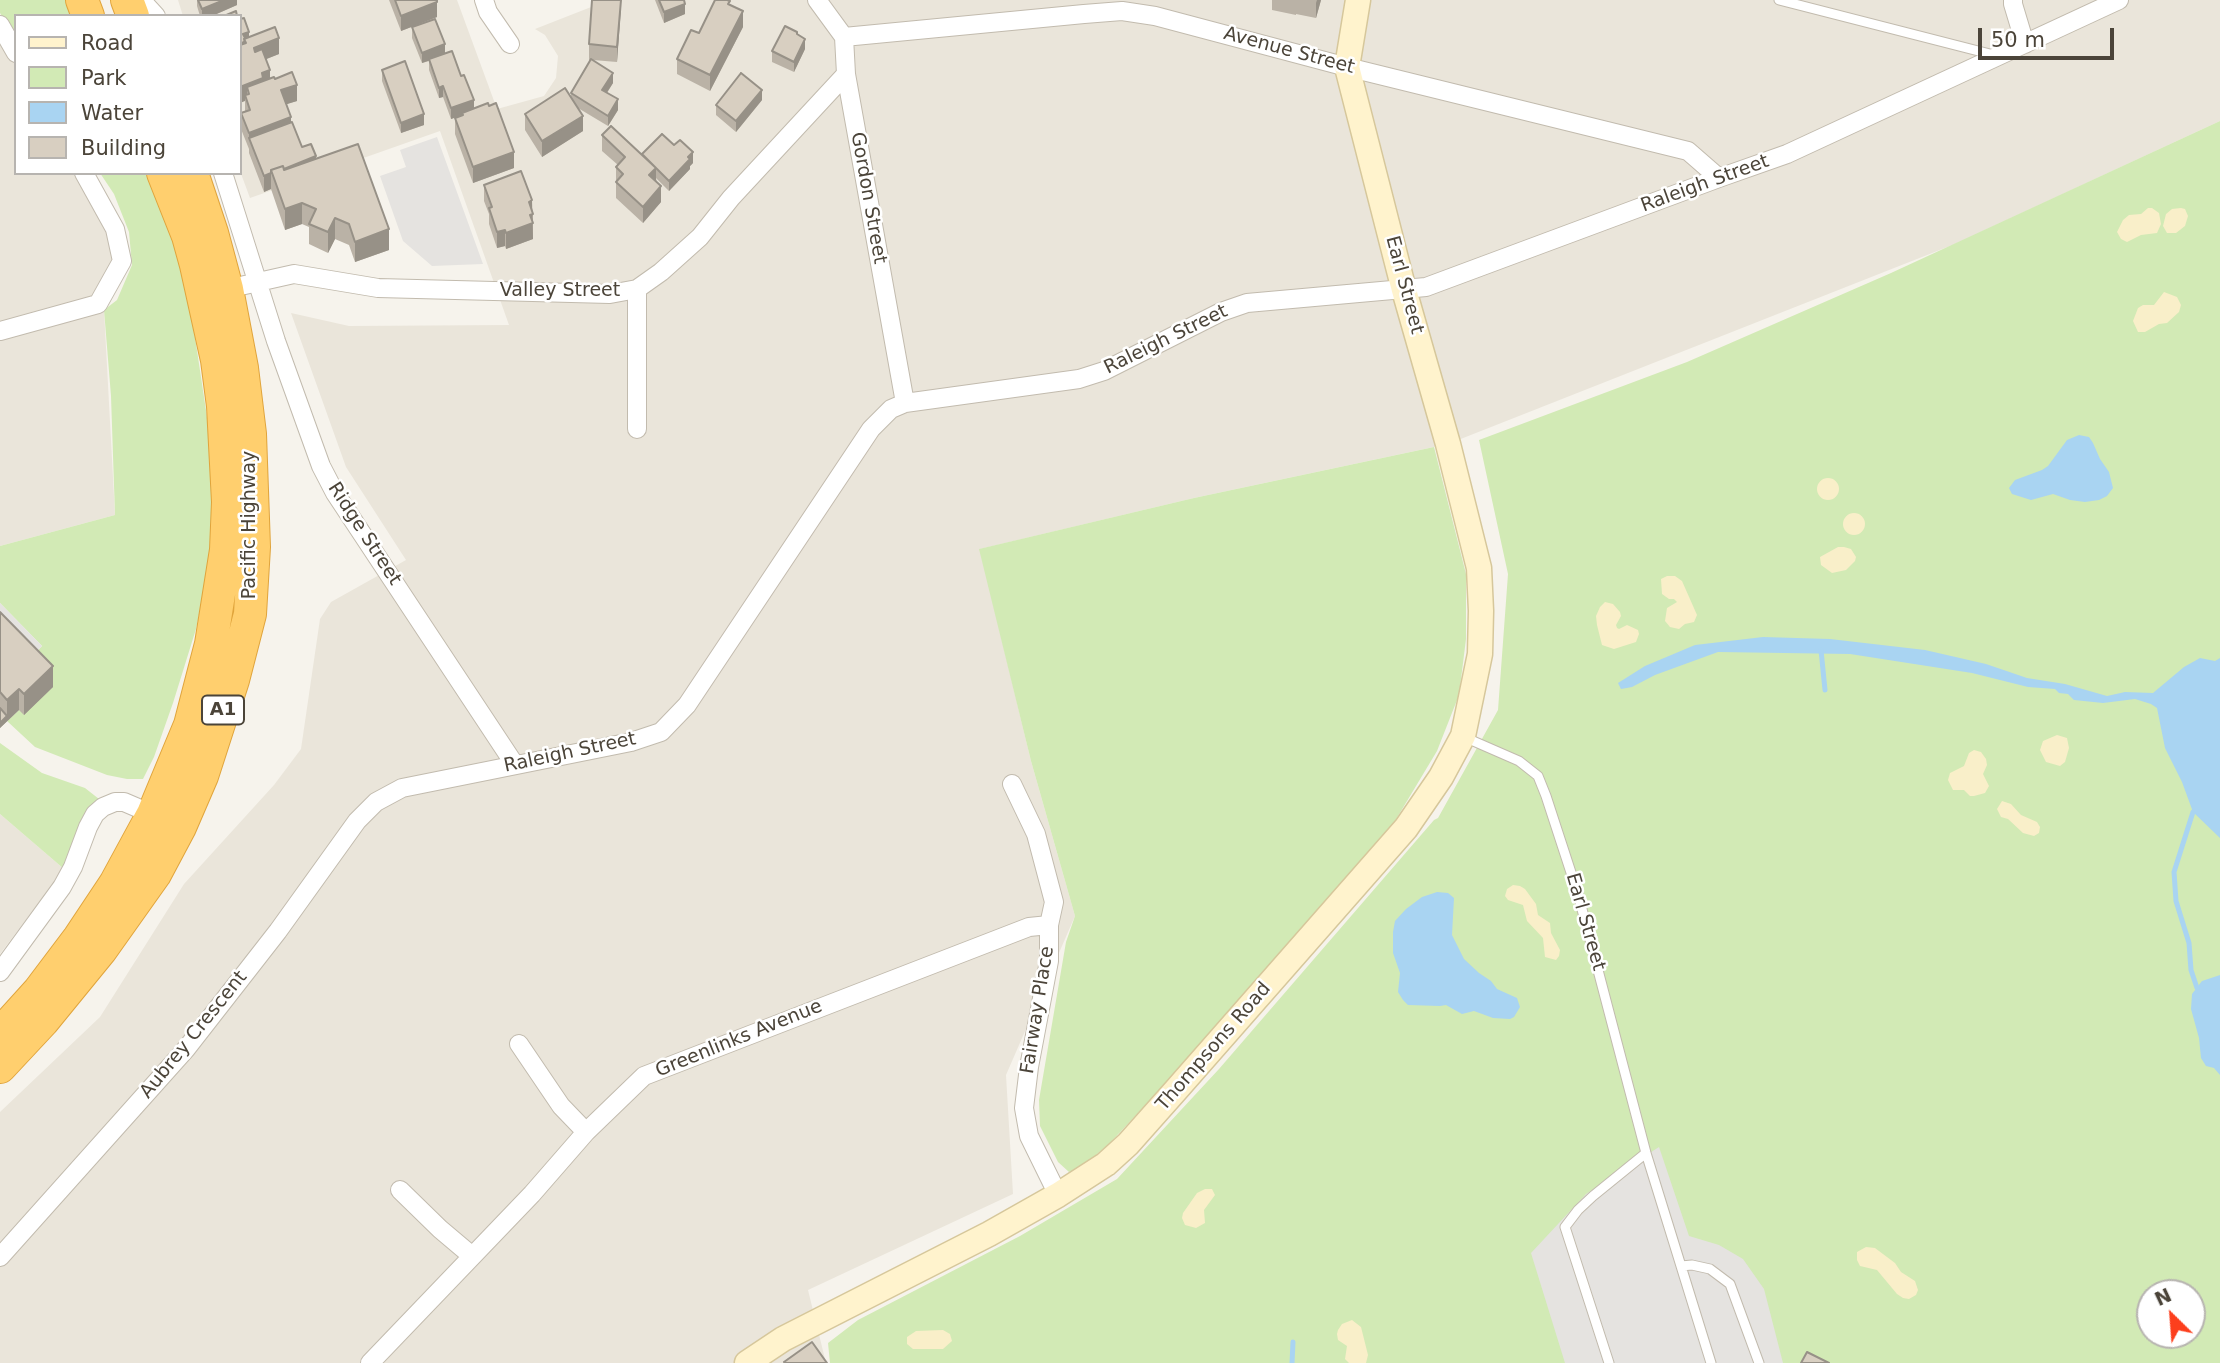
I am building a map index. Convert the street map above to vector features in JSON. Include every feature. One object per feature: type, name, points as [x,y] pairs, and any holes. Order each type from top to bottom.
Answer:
[{"type":"highway","name":"Pacific Highway","points":[[0,1067],[43,1021],[128,913],[155,874],[211,644],[226,550],[227,488],[223,406],[217,360],[196,265],[188,236],[164,175]]},
{"type":"highway","name":"A1","points":[[193,175],[227,289]]},
{"type":"highway","name":"Pacific Highway","points":[[0,1034],[39,990],[79,938],[115,884],[201,776],[233,680],[250,614],[254,547],[250,434],[242,368],[227,289]]},
{"type":"street","points":[[484,0],[488,12],[510,44]]},
{"type":"street","points":[[817,0],[844,37]]},
{"type":"street","name":"Earl Street","points":[[1358,0],[1347,66],[1479,568]]},
{"type":"street","points":[[2013,0],[2025,44]]},
{"type":"street","name":"Raleigh Street","points":[[376,802],[402,788],[631,742],[661,732],[687,705],[871,429],[891,410],[905,402],[1079,379],[1104,372],[1221,312],[1247,303],[1426,287],[1787,154],[2119,0]]},
{"type":"street","name":"Avenue Street","points":[[844,37],[1122,11],[1155,16],[1688,151],[1719,178]]},
{"type":"street","points":[[0,25],[14,50]]},
{"type":"street","name":"Gordon Street","points":[[844,37],[846,74],[905,402]]},
{"type":"street","name":"Valley Street","points":[[227,289],[294,274],[378,288],[610,294],[637,289],[661,272],[700,237],[731,198],[846,74]]},
{"type":"street","points":[[0,331],[97,304],[122,261],[115,229],[85,175]]},
{"type":"street","name":"Ridge Street","points":[[224,175],[276,341],[321,466],[335,493],[515,765]]},
{"type":"street","points":[[637,289],[637,429]]},
{"type":"street","name":"Thompsons Road","points":[[747,1363],[783,1339],[989,1234],[1058,1195],[1106,1164],[1128,1144],[1406,828],[1441,777],[1463,736],[1480,654],[1479,568]]},
{"type":"street","name":"Fairway Place","points":[[1012,784],[1036,834],[1054,902],[1049,925],[1049,961],[1024,1108],[1029,1136],[1058,1195]]},
{"type":"street","points":[[0,971],[74,867],[94,814],[103,807],[124,802],[167,820]]},
{"type":"street","name":"Aubrey Crescent","points":[[0,1257],[186,1049],[278,931],[357,821],[376,802]]},
{"type":"street","name":"Greenlinks Avenue","points":[[370,1363],[532,1194],[586,1132],[644,1076],[1029,927],[1049,925]]},
{"type":"street","points":[[519,1044],[561,1106],[586,1132]]},
{"type":"street","points":[[400,1190],[472,1256]]},
{"type":"lane","points":[[1779,0],[1999,57]]},
{"type":"lane","name":"Earl Street","points":[[1463,736],[1519,761],[1538,776],[1546,796],[1578,894],[1646,1153],[1709,1362]]},
{"type":"lane","points":[[1609,1363],[1565,1227],[1593,1196],[1646,1153]]},
{"type":"lane","points":[[1681,1266],[1692,1265],[1710,1269],[1730,1284],[1759,1363]]},
{"type":"shaded area","points":[[178,0],[457,0],[497,109],[544,96],[556,78],[558,56],[545,35],[535,29],[609,0],[2220,0],[2220,121],[1955,244],[1448,444],[1194,498],[980,549],[1031,761],[1075,916],[1006,1075],[1013,1194],[808,1290],[826,1363],[0,1363],[0,1112],[100,1017],[184,884],[274,785],[301,749],[320,619],[331,602],[406,560],[346,467],[291,313],[349,326],[509,325],[440,131],[250,198],[241,175],[242,14],[182,14]]},
{"type":"shaded area","points":[[0,25],[14,50],[14,175],[85,175],[122,261],[104,310],[115,515],[0,546]]},
{"type":"shaded area","points":[[437,137],[483,264],[432,266],[403,241],[380,176],[406,167],[400,150]]},
{"type":"shaded area","points":[[0,603],[42,646],[28,661],[0,632]]},
{"type":"shaded area","points":[[0,814],[64,869],[0,954]]},
{"type":"shaded area","points":[[1659,1147],[1689,1236],[1719,1245],[1743,1259],[1764,1289],[1783,1363],[1565,1363],[1531,1253],[1586,1194]]},
{"type":"green space","points":[[0,0],[68,0],[73,14],[14,14],[14,37],[0,13]]},
{"type":"green space","points":[[2220,121],[2220,1363],[830,1363],[828,1343],[858,1320],[1020,1236],[1117,1179],[1219,1069],[1438,818],[1498,710],[1508,574],[1479,440],[1687,362],[1891,273]]},
{"type":"green space","points":[[101,175],[148,175],[174,229],[193,324],[207,417],[216,534],[196,629],[154,757],[143,779],[107,775],[35,747],[7,721],[19,710],[28,661],[42,646],[0,603],[0,546],[115,515],[111,396],[104,310],[117,300],[132,265],[129,232],[114,194]]},
{"type":"green space","points":[[1434,447],[1466,574],[1466,639],[1459,695],[1437,751],[1392,826],[1110,1143],[1081,1168],[1069,1172],[1058,1162],[1040,1126],[1039,1100],[1066,942],[1075,916],[1031,761],[979,549],[1194,498]]},
{"type":"green space","points":[[0,743],[42,773],[85,788],[99,799],[90,807],[80,826],[64,869],[0,814]]},
{"type":"sand","points":[[2148,208],[2159,213],[2161,224],[2157,233],[2141,235],[2127,242],[2121,239],[2117,232],[2123,220],[2129,215],[2141,214]]},
{"type":"sand","points":[[2172,209],[2185,209],[2188,216],[2185,226],[2176,233],[2167,233],[2163,226],[2166,214]]},
{"type":"sand","points":[[2164,292],[2177,297],[2181,305],[2179,312],[2167,323],[2138,332],[2133,321],[2138,308],[2154,305]]},
{"type":"sand","points":[[1824,478],[1832,478],[1839,485],[1839,493],[1832,500],[1824,500],[1817,493],[1817,485]]},
{"type":"sand","points":[[1854,513],[1862,516],[1865,524],[1862,532],[1854,535],[1846,532],[1843,524],[1846,516]]},
{"type":"sand","points":[[1838,547],[1851,549],[1856,557],[1846,570],[1832,573],[1821,565],[1820,557]]},
{"type":"sand","points":[[1675,576],[1682,581],[1697,615],[1694,622],[1679,629],[1670,627],[1665,621],[1667,608],[1677,602],[1662,594],[1661,579]]},
{"type":"sand","points":[[1605,602],[1613,604],[1620,612],[1617,628],[1627,625],[1638,630],[1636,642],[1614,649],[1602,645],[1596,616]]},
{"type":"sand","points":[[2057,735],[2067,738],[2069,748],[2065,762],[2060,766],[2046,762],[2040,750],[2043,741]]},
{"type":"sand","points":[[1974,750],[1981,752],[1986,759],[1987,765],[1983,774],[1989,786],[1985,793],[1970,796],[1964,790],[1953,790],[1948,780],[1950,773],[1964,766],[1969,753]]},
{"type":"sand","points":[[2002,801],[2011,804],[2021,815],[2037,822],[2039,833],[2034,836],[2023,833],[2008,819],[2001,817],[1997,809]]},
{"type":"sand","points":[[1513,885],[1525,889],[1536,904],[1538,915],[1550,923],[1551,933],[1560,950],[1556,960],[1545,957],[1543,938],[1527,921],[1523,905],[1508,900],[1505,896],[1507,889]]},
{"type":"sand","points":[[1212,1189],[1215,1195],[1204,1210],[1205,1223],[1196,1228],[1185,1225],[1183,1213],[1197,1193]]},
{"type":"sand","points":[[1866,1247],[1875,1248],[1915,1281],[1918,1290],[1916,1295],[1909,1299],[1903,1298],[1877,1270],[1860,1266],[1857,1252]]},
{"type":"sand","points":[[1352,1320],[1361,1327],[1368,1355],[1366,1363],[1349,1363],[1345,1359],[1347,1346],[1338,1340],[1338,1330],[1342,1324]]},
{"type":"sand","points":[[943,1330],[950,1334],[952,1341],[943,1349],[913,1349],[907,1344],[907,1337],[916,1331]]},
{"type":"water","points":[[2079,435],[2089,437],[2109,472],[2113,488],[2107,496],[2085,502],[2053,494],[2031,500],[2012,494],[2009,488],[2015,480],[2048,466],[2067,440]]},
{"type":"water","points":[[1763,637],[1830,639],[1925,650],[1986,664],[2027,678],[2065,684],[2107,696],[2125,692],[2153,693],[2184,667],[2200,658],[2215,661],[2220,658],[2220,838],[2193,812],[2165,748],[2157,708],[2135,699],[2103,703],[2074,700],[2068,694],[2059,693],[2055,689],[2028,687],[1972,673],[1850,654],[1718,652],[1655,675],[1632,687],[1621,689],[1618,683],[1645,666],[1695,645]]},
{"type":"water","points":[[1437,892],[1448,893],[1454,898],[1452,935],[1464,959],[1497,989],[1517,998],[1520,1007],[1514,1017],[1493,1018],[1474,1011],[1462,1014],[1446,1005],[1408,1005],[1398,992],[1400,973],[1393,953],[1395,921],[1422,897]]},
{"type":"water","points":[[2220,975],[2220,1075],[2214,1068],[2206,1066],[2201,1058],[2191,1009],[2192,994],[2202,981]]},
{"type":"building","points":[[198,0],[224,0],[202,9]]},
{"type":"building","points":[[395,0],[437,0],[437,2],[401,16]]},
{"type":"building","points":[[592,0],[621,0],[617,47],[589,44]]},
{"type":"building","points":[[659,0],[684,0],[685,4],[664,12]]},
{"type":"building","points":[[715,0],[730,1],[728,4],[743,11],[710,75],[677,59],[691,30],[699,33]]},
{"type":"building","points":[[242,18],[249,32],[243,34],[245,38],[242,43]]},
{"type":"building","points":[[435,19],[445,44],[422,53],[412,27]]},
{"type":"building","points":[[785,26],[805,39],[794,62],[772,51]]},
{"type":"building","points":[[275,27],[279,38],[254,48],[255,52],[262,49],[270,70],[262,73],[263,78],[242,86],[242,44],[246,43],[244,39]]},
{"type":"building","points":[[452,51],[474,100],[451,108],[443,86],[439,88],[429,59]]},
{"type":"building","points":[[591,59],[613,73],[602,90],[618,99],[608,116],[571,93]]},
{"type":"building","points":[[405,61],[424,114],[401,123],[382,70]]},
{"type":"building","points":[[292,72],[297,85],[281,90],[291,117],[249,133],[242,116],[242,113],[250,110],[245,95],[249,94],[247,87],[274,77],[275,79]]},
{"type":"building","points":[[741,73],[762,90],[736,121],[716,105]]},
{"type":"building","points":[[565,88],[583,116],[542,141],[525,114]]},
{"type":"building","points":[[488,103],[489,106],[496,103],[514,152],[473,167],[455,118]]},
{"type":"building","points":[[292,122],[302,147],[311,144],[316,156],[284,169],[283,166],[271,170],[271,173],[264,176],[249,138]]},
{"type":"building","points":[[611,126],[656,168],[649,175],[661,186],[643,207],[616,182],[623,174],[616,167],[625,157],[602,135]]},
{"type":"building","points":[[662,134],[674,145],[680,140],[693,152],[688,157],[690,159],[669,181],[642,154]]},
{"type":"building","points":[[358,144],[389,229],[355,242],[349,224],[335,218],[328,232],[309,224],[316,209],[302,203],[285,209],[271,170],[283,166],[284,170]]},
{"type":"building","points":[[521,171],[532,200],[529,202],[533,223],[506,233],[505,230],[497,232],[484,185]]},
{"type":"building","points":[[0,612],[53,666],[24,694],[19,689],[7,700],[0,692]]},
{"type":"building","points":[[0,708],[7,716],[0,723]]},
{"type":"building","points":[[812,1342],[827,1363],[784,1362]]},
{"type":"building","points":[[1807,1352],[1829,1363],[1801,1363]]},
{"type":"waterway","points":[[1821,650],[1825,690]]},
{"type":"waterway","points":[[2193,812],[2174,872],[2176,901],[2189,943],[2191,970],[2197,988]]},
{"type":"waterway","points":[[1292,1363],[1293,1342]]}]
